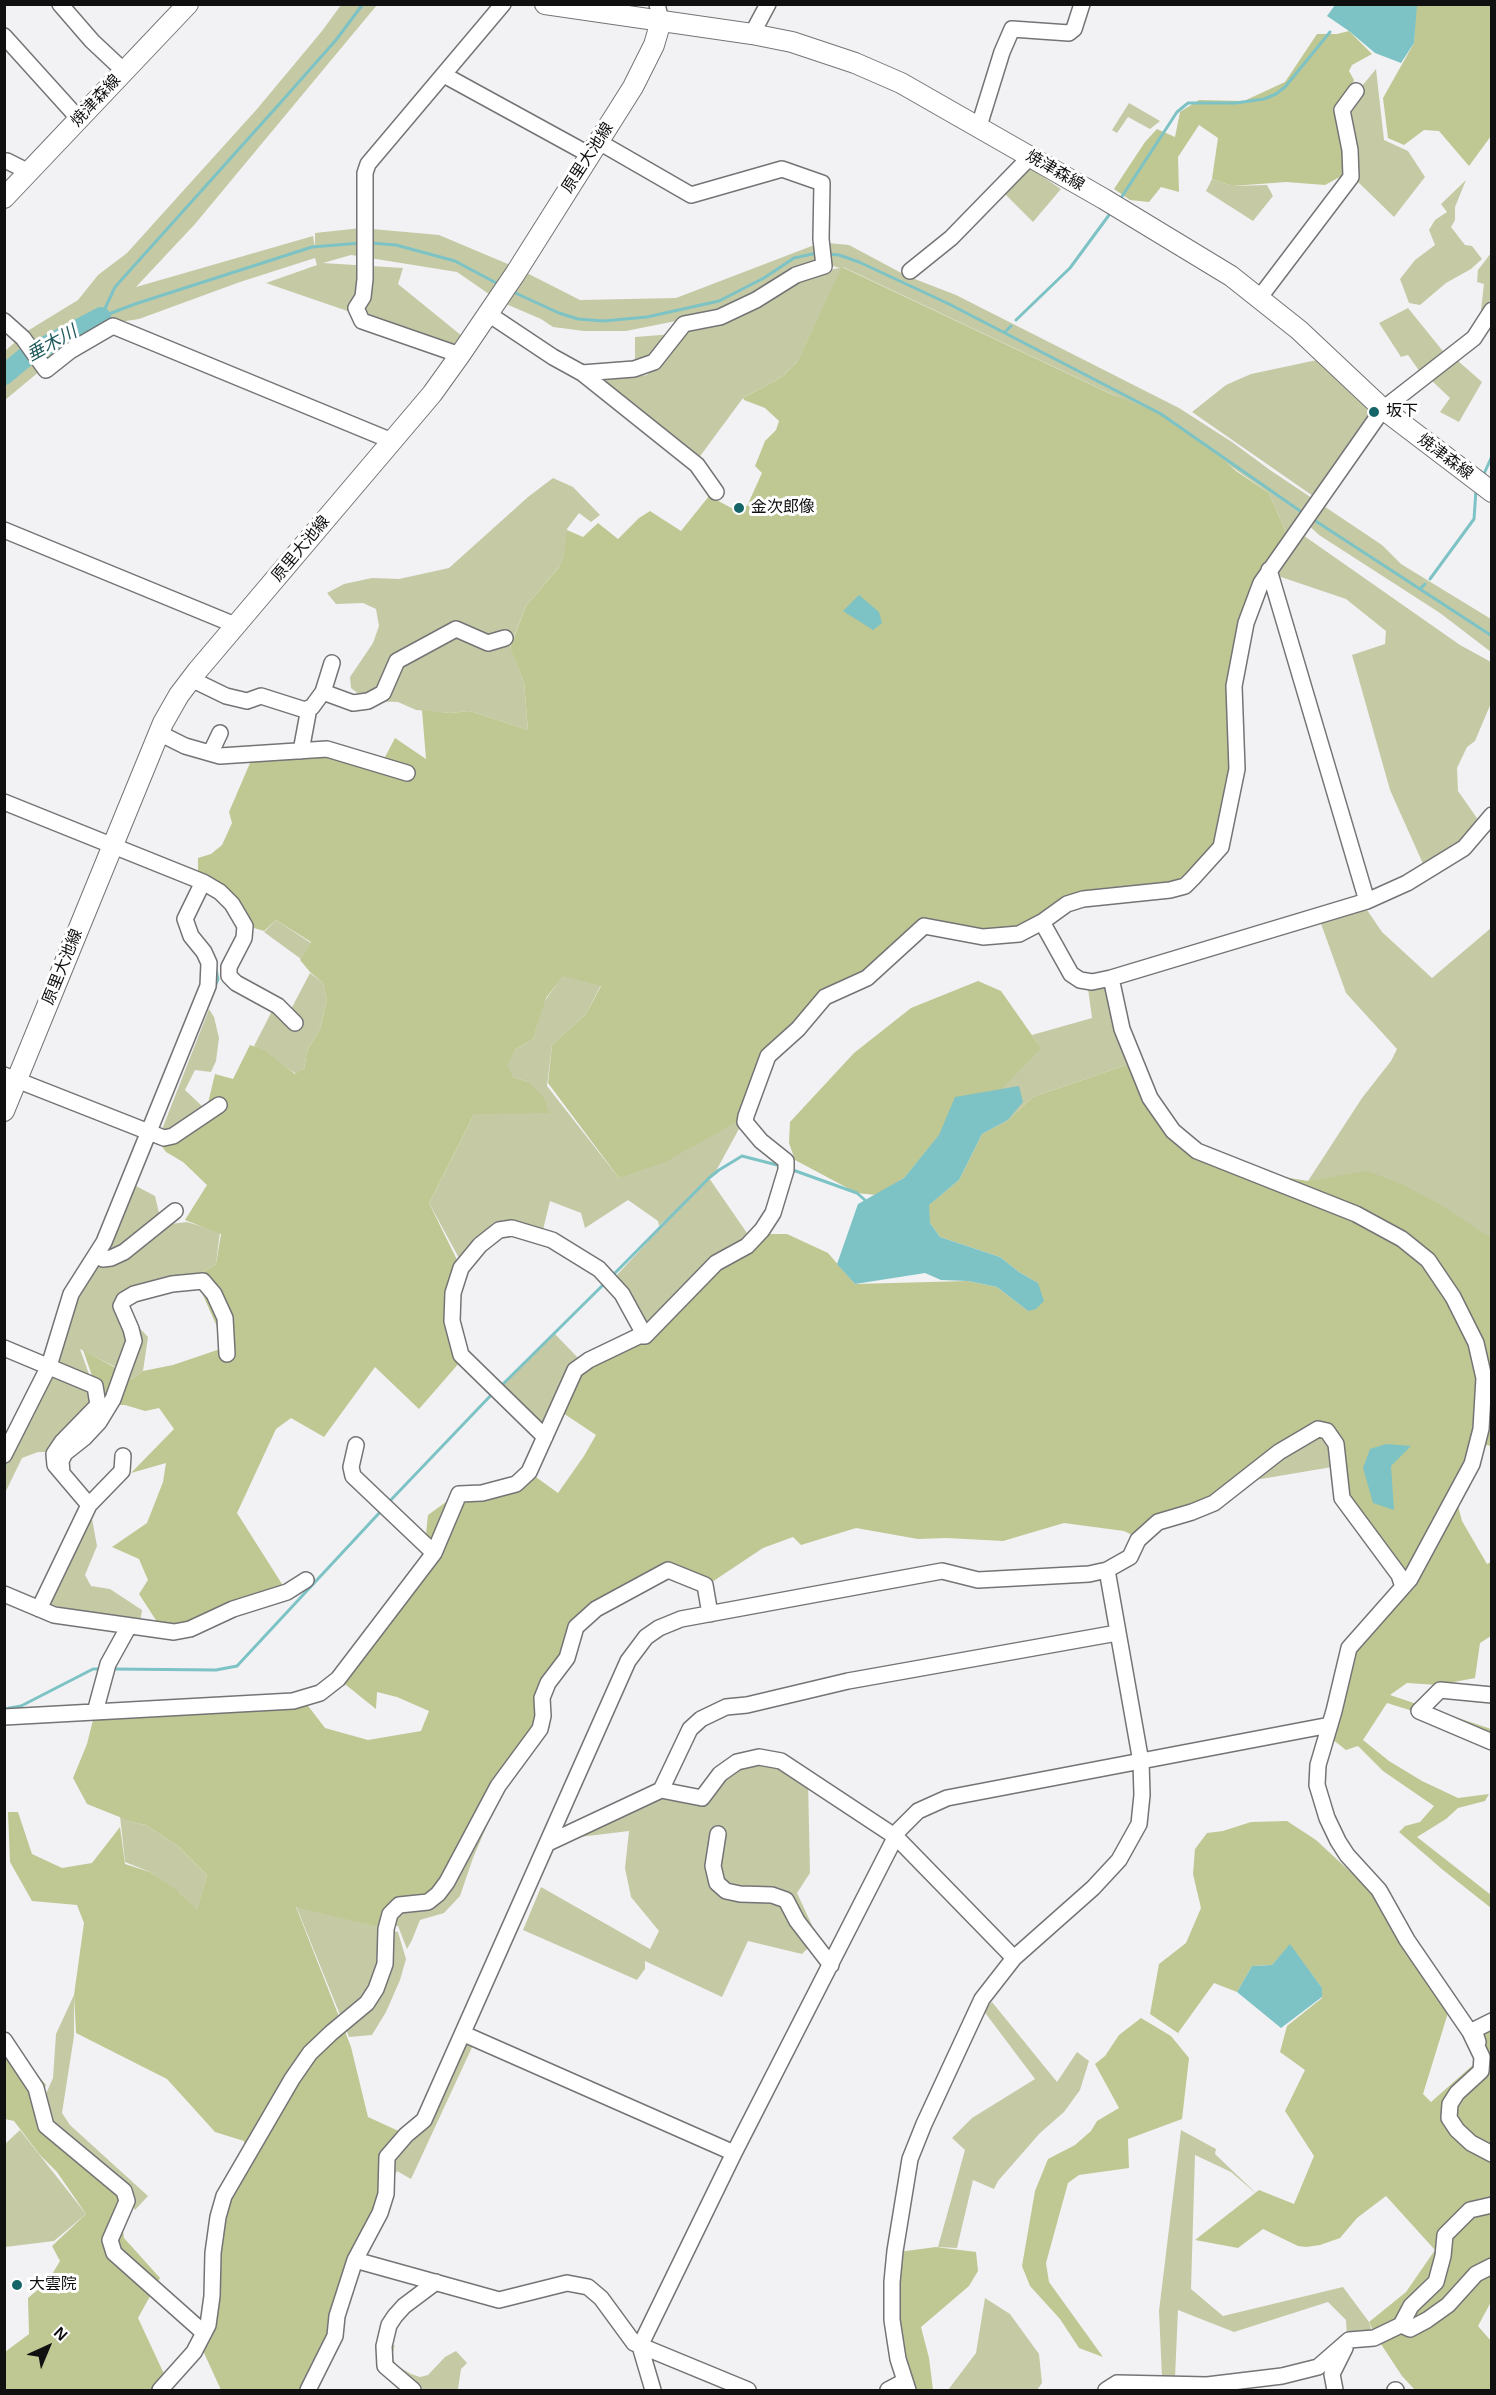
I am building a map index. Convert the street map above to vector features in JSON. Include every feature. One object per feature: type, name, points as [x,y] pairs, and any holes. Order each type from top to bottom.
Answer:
[{"type":"main road","name":"焼津森線","points":[[4,198],[188,4]]},
{"type":"main road","name":"焼津森線","points":[[545,4],[659,13],[792,42],[855,63],[901,83],[1198,254],[1260,297],[1299,330],[1383,409],[1485,487]]},
{"type":"main road","name":"原里大池線","points":[[4,1111],[11,1078],[113,845],[159,733],[179,695],[235,625],[392,441],[460,355],[515,273],[649,56],[659,13]]},
{"type":"street","points":[[60,4],[92,41],[124,71]]},
{"type":"street","points":[[460,355],[362,321],[356,308],[363,297],[366,257],[365,173],[368,164],[503,4]]},
{"type":"street","points":[[752,34],[768,4]]},
{"type":"street","points":[[979,126],[1002,52],[1012,29],[1069,33],[1074,29],[1082,4]]},
{"type":"street","points":[[4,36],[79,119]]},
{"type":"street","points":[[444,75],[691,195],[782,169],[822,183],[821,239],[824,266],[796,275],[756,300],[720,317],[684,324],[654,362],[633,369],[582,373]]},
{"type":"street","points":[[1260,297],[1351,177],[1350,150],[1342,110],[1356,91]]},
{"type":"street","points":[[910,271],[951,238],[1031,156]]},
{"type":"street","points":[[7,162],[29,172]]},
{"type":"street","points":[[4,1718],[293,1701],[320,1693],[338,1678],[434,1552],[459,1494],[482,1493],[516,1484],[529,1472],[575,1371],[589,1360],[639,1336],[645,1336],[716,1263],[747,1246],[762,1230],[773,1213],[786,1161],[761,1141],[745,1122],[746,1116],[768,1056],[798,1029],[825,997],[867,978],[924,926],[983,937],[1018,934],[1042,922],[1067,904],[1083,899],[1170,890],[1185,886],[1221,848],[1237,769],[1234,686],[1240,650],[1254,597],[1269,570],[1383,409],[1474,338],[1491,310]]},
{"type":"street","points":[[487,314],[582,373],[697,465],[716,492]]},
{"type":"street","points":[[4,321],[23,338],[46,370],[70,351],[113,326],[392,441]]},
{"type":"street","points":[[4,530],[235,625]]},
{"type":"street","points":[[1269,570],[1367,901]]},
{"type":"street","points":[[323,692],[353,703],[368,701],[383,693],[397,661],[456,629],[488,643],[505,638]]},
{"type":"street","points":[[301,751],[309,708],[323,692],[332,663]]},
{"type":"street","points":[[191,679],[226,696],[247,701],[261,696],[305,710],[309,708]]},
{"type":"street","points":[[159,733],[185,746],[220,756],[327,749],[407,773]]},
{"type":"street","points":[[211,752],[219,733]]},
{"type":"street","points":[[4,801],[203,882],[220,892],[232,904],[245,927],[244,938],[229,966],[229,976],[236,983],[278,1006],[295,1023]]},
{"type":"street","points":[[1042,922],[1071,974],[1080,980],[1092,982],[1111,978],[1367,901],[1415,878],[1464,848],[1490,820]]},
{"type":"street","points":[[4,1455],[49,1366],[71,1294],[104,1242],[208,986],[209,963],[204,952],[191,936],[185,919],[203,882]]},
{"type":"street","points":[[1111,978],[1122,1029],[1150,1098],[1173,1131],[1197,1151],[1356,1214],[1402,1239],[1428,1260],[1453,1297],[1476,1343],[1484,1378],[1481,1429],[1472,1464],[1410,1579],[1349,1648],[1318,1765],[1317,1785],[1334,1833],[1347,1855],[1379,1890],[1407,1940],[1470,2032],[1482,2057]]},
{"type":"street","points":[[11,1078],[164,1138],[173,1136],[219,1105]]},
{"type":"street","points":[[96,1256],[103,1259],[111,1258],[124,1252],[175,1211]]},
{"type":"street","points":[[545,1437],[461,1355],[452,1322],[453,1293],[461,1268],[480,1245],[499,1230],[512,1228],[552,1240],[599,1269],[622,1294],[645,1336]]},
{"type":"street","points":[[62,1473],[61,1461],[64,1454],[99,1422],[113,1399],[134,1341],[121,1306],[124,1300],[134,1294],[172,1284],[202,1281],[213,1294],[225,1318],[227,1354]]},
{"type":"street","points":[[4,1348],[95,1386],[98,1405],[62,1442],[54,1454],[55,1465],[89,1505]]},
{"type":"street","points":[[308,2391],[335,2336],[338,2316],[355,2260],[380,2213],[386,2194],[387,2157],[406,2135],[424,2120],[627,1661],[646,1637],[681,1619],[942,1571],[978,1581],[1089,1574],[1107,1570],[1130,1557],[1138,1540],[1158,1522],[1214,1503],[1279,1452],[1318,1430],[1327,1431],[1336,1444],[1342,1498],[1399,1575],[1403,1587]]},
{"type":"street","points":[[356,1445],[351,1467],[353,1476],[434,1552]]},
{"type":"street","points":[[39,1609],[89,1505],[122,1471],[123,1456]]},
{"type":"street","points":[[160,2391],[194,2352],[208,2325],[212,2296],[213,2253],[224,2196],[292,2079],[310,2053],[367,2002],[376,1989],[385,1964],[386,1929],[390,1914],[399,1905],[428,1902],[447,1882],[498,1786],[540,1728],[543,1716],[542,1698],[548,1683],[567,1658],[576,1627],[596,1609],[668,1570],[705,1585],[710,1614]]},
{"type":"street","points":[[888,2391],[907,2386],[898,2359],[893,2324],[892,2282],[910,2159],[926,2117],[982,1999],[1014,1958],[1093,1888],[1119,1860],[1139,1824],[1142,1796],[1141,1762],[1107,1570]]},
{"type":"street","points":[[4,1594],[54,1615],[174,1632],[190,1629],[233,1609],[287,1592],[306,1580]]},
{"type":"street","points":[[95,1712],[107,1669],[129,1626]]},
{"type":"street","points":[[661,1790],[690,1729],[701,1719],[726,1707],[747,1705],[848,1681],[1118,1634]]},
{"type":"street","points":[[1491,1695],[1440,1689],[1419,1711],[1491,1742]]},
{"type":"street","points":[[653,2391],[640,2346],[899,1830],[918,1811],[947,1798],[1330,1725]]},
{"type":"street","points":[[548,1843],[661,1790],[702,1798],[720,1774],[737,1762],[759,1757],[781,1761],[896,1837],[1014,1958]]},
{"type":"street","points":[[718,1834],[713,1866],[717,1883],[726,1891],[772,1895],[786,1900],[797,1921],[831,1965]]},
{"type":"street","points":[[1491,2021],[1474,2030],[1482,2057],[1481,2071],[1457,2093],[1450,2104],[1449,2118],[1457,2130],[1471,2143],[1491,2154]]},
{"type":"street","points":[[464,2034],[735,2153]]},
{"type":"street","points":[[4,2040],[36,2088],[46,2126],[124,2191],[127,2201],[110,2240],[114,2253],[204,2333]]},
{"type":"street","points":[[1106,2391],[1117,2383],[1207,2385],[1282,2376],[1318,2367],[1349,2340],[1374,2338],[1401,2325],[1411,2306],[1436,2282],[1443,2256],[1445,2235],[1470,2210],[1491,2205]]},
{"type":"street","points":[[355,2260],[499,2300],[567,2283],[588,2286],[601,2298],[624,2332],[640,2346],[748,2391]]},
{"type":"street","points":[[1401,2325],[1410,2329],[1427,2320],[1448,2304],[1476,2274],[1491,2266]]},
{"type":"street","points":[[413,2391],[385,2366],[384,2346],[389,2325],[395,2316],[404,2306],[436,2282]]},
{"type":"street","points":[[1335,2391],[1332,2374],[1349,2340]]},
{"type":"green space","points":[[341,5],[377,5],[195,224],[136,287],[313,236],[315,248],[315,233],[361,228],[439,235],[515,267],[580,300],[676,298],[817,244],[821,264],[737,305],[686,319],[626,331],[584,331],[553,327],[541,319],[499,301],[457,272],[351,255],[323,263],[403,268],[398,284],[462,336],[455,348],[266,283],[317,265],[315,258],[240,282],[139,319],[120,322],[70,346],[5,400],[5,351],[29,330],[78,300],[98,275],[127,253],[257,109]]},
{"type":"green space","points":[[1416,5],[1491,5],[1491,136],[1469,166],[1439,131],[1424,130],[1404,145],[1388,138],[1383,98],[1414,43]]},
{"type":"green space","points":[[1349,31],[1372,54],[1352,65],[1349,71],[1354,80],[1342,110],[1349,172],[1325,185],[1286,182],[1232,186],[1212,179],[1218,138],[1199,125],[1178,157],[1179,192],[1161,187],[1149,202],[1130,200],[1114,189],[1145,142],[1157,129],[1175,137],[1180,112],[1199,100],[1244,101],[1285,82],[1317,34],[1337,34]]},
{"type":"green space","points":[[1376,69],[1384,140],[1408,151],[1425,177],[1394,217],[1356,180],[1342,110]]},
{"type":"green space","points":[[1129,103],[1160,121],[1150,129],[1128,117],[1117,133],[1112,130]]},
{"type":"green space","points":[[1030,168],[1061,189],[1033,222],[1005,194]]},
{"type":"green space","points":[[1212,179],[1232,186],[1267,185],[1273,196],[1253,221],[1206,191]]},
{"type":"green space","points":[[1466,180],[1455,207],[1455,220],[1451,227],[1465,245],[1472,246],[1482,259],[1471,269],[1446,283],[1420,305],[1409,303],[1400,279],[1415,260],[1435,245],[1429,230],[1435,220],[1447,212],[1441,204]]},
{"type":"green space","points":[[828,243],[849,245],[907,276],[956,295],[1179,408],[1382,545],[1401,564],[1491,619],[1491,652],[1440,613],[1319,535],[1304,521],[1288,537],[1269,493],[1162,418],[843,267],[797,362],[782,377],[743,398],[698,459],[600,381],[647,375],[691,326],[821,271],[840,268],[826,264]]},
{"type":"green space","points":[[1491,253],[1491,298],[1480,318],[1484,284],[1477,282],[1478,270]]},
{"type":"green space","points":[[842,267],[1113,395],[1161,414],[1200,440],[1236,471],[1269,493],[1288,537],[1252,590],[1227,690],[1234,769],[1217,847],[1202,862],[1176,881],[1086,890],[1019,934],[924,927],[820,1003],[768,1056],[742,1119],[665,1162],[619,1178],[548,1083],[552,1045],[586,1014],[601,986],[563,976],[546,998],[533,1039],[516,1049],[507,1065],[513,1077],[528,1082],[543,1096],[549,1113],[474,1114],[429,1203],[461,1268],[453,1293],[460,1362],[419,1409],[375,1367],[324,1437],[291,1418],[276,1429],[237,1513],[287,1592],[163,1631],[139,1594],[148,1580],[139,1559],[112,1547],[147,1523],[163,1482],[166,1463],[131,1473],[174,1429],[159,1408],[145,1411],[119,1405],[118,1396],[125,1374],[132,1379],[143,1371],[173,1365],[226,1347],[195,1277],[216,1264],[221,1234],[185,1220],[207,1185],[183,1162],[166,1152],[161,1145],[177,1138],[208,1103],[215,1074],[233,1079],[250,1045],[264,1050],[295,1074],[304,1069],[307,1051],[320,1029],[327,1000],[323,983],[300,960],[311,942],[276,920],[264,931],[244,925],[198,876],[198,858],[211,854],[222,845],[232,823],[229,812],[250,763],[271,753],[384,759],[395,738],[426,759],[422,710],[450,713],[470,711],[528,730],[524,682],[510,648],[526,606],[559,567],[564,557],[567,530],[583,537],[598,523],[618,539],[639,518],[650,511],[681,531],[709,496],[737,511],[747,506],[762,473],[755,466],[765,441],[776,430],[779,421],[765,408],[743,398],[782,377],[797,362]]},
{"type":"green space","points":[[1408,308],[1446,355],[1420,372],[1408,355],[1401,357],[1379,323]]},
{"type":"green space","points":[[673,334],[647,363],[635,366],[635,337]]},
{"type":"green space","points":[[1317,360],[1373,414],[1313,496],[1192,412],[1226,385],[1251,374]]},
{"type":"green space","points":[[1457,360],[1482,382],[1459,422],[1440,412],[1450,398],[1431,380]]},
{"type":"green space","points":[[553,478],[573,487],[600,515],[591,522],[579,513],[567,529],[568,546],[563,562],[526,606],[510,647],[524,682],[528,730],[470,711],[450,713],[416,710],[398,702],[368,701],[351,688],[350,677],[373,643],[379,626],[376,609],[363,603],[336,604],[327,593],[344,584],[372,578],[399,579],[449,568],[528,497]]},
{"type":"green space","points":[[1300,533],[1460,645],[1491,662],[1491,703],[1475,741],[1467,747],[1457,768],[1458,791],[1479,821],[1458,844],[1424,866],[1390,790],[1352,655],[1385,644],[1386,631],[1346,599],[1278,576],[1279,567]]},
{"type":"green space","points":[[1367,910],[1382,932],[1432,978],[1491,928],[1491,1244],[1308,1181],[1397,1049],[1346,993],[1320,921]]},
{"type":"green space","points":[[276,920],[311,943],[301,959],[264,932]]},
{"type":"green space","points":[[310,973],[323,983],[327,1000],[320,1029],[307,1051],[304,1069],[296,1074],[254,1046],[272,1011],[289,1013]]},
{"type":"green space","points":[[563,975],[601,985],[586,1014],[552,1045],[547,1086],[619,1178],[746,1116],[716,1171],[709,1178],[749,1236],[643,1331],[614,1278],[683,1204],[659,1226],[658,1221],[628,1200],[585,1228],[581,1213],[550,1201],[543,1230],[505,1220],[493,1223],[460,1260],[429,1203],[474,1114],[528,1082],[513,1077],[505,1066],[516,1049],[533,1039],[544,1002]]},
{"type":"green space","points":[[1111,979],[1129,1064],[1033,1097],[1008,1120],[962,1110],[1040,1047],[1032,1035],[1092,1018],[1087,981]]},
{"type":"green space","points":[[978,981],[1001,991],[1041,1048],[996,1095],[953,1119],[904,1178],[876,1195],[857,1193],[795,1160],[789,1143],[790,1122],[854,1053],[911,1008]]},
{"type":"green space","points":[[209,1009],[214,1017],[219,1038],[216,1061],[211,1072],[195,1070],[185,1090],[203,1107],[172,1132],[161,1132]]},
{"type":"green space","points":[[1129,1064],[1193,1148],[1247,1171],[1308,1181],[1367,1171],[1404,1185],[1446,1208],[1491,1238],[1491,1446],[1486,1445],[1469,1470],[1470,1487],[1458,1506],[1462,1521],[1487,1564],[1491,1562],[1491,1636],[1480,1643],[1475,1678],[1438,1685],[1407,1683],[1390,1695],[1491,1729],[1491,1739],[1387,1703],[1363,1740],[1389,1761],[1422,1781],[1458,1798],[1489,1794],[1485,1801],[1458,1808],[1446,1819],[1417,1837],[1491,1895],[1491,1908],[1399,1832],[1405,1826],[1420,1822],[1434,1806],[1383,1771],[1358,1746],[1346,1750],[1332,1739],[1355,1649],[1415,1587],[1377,1545],[1342,1498],[1327,1431],[1140,1539],[1124,1531],[1064,1523],[1003,1541],[918,1539],[856,1528],[801,1545],[793,1537],[763,1548],[712,1582],[706,1583],[668,1570],[577,1624],[548,1682],[540,1729],[438,1894],[399,1905],[386,1929],[296,1907],[351,2047],[368,2117],[405,2134],[387,2157],[386,2194],[309,2390],[221,2390],[199,2342],[215,2243],[244,2162],[244,2141],[215,2132],[167,2079],[76,2033],[74,1995],[84,1923],[77,1905],[32,1901],[10,1862],[8,1812],[18,1812],[32,1854],[62,1868],[92,1863],[120,1827],[125,1864],[150,1872],[177,1890],[197,1910],[207,1875],[178,1846],[146,1825],[132,1822],[87,1804],[73,1778],[87,1744],[94,1716],[302,1698],[325,1728],[368,1740],[421,1731],[429,1711],[397,1697],[377,1692],[376,1709],[341,1681],[434,1553],[426,1534],[428,1515],[457,1494],[482,1493],[529,1472],[558,1493],[596,1435],[560,1411],[575,1370],[645,1336],[716,1263],[762,1234],[787,1234],[828,1253],[855,1284],[968,1281],[997,1287],[1028,1311],[1038,1283],[1000,1257],[940,1237],[930,1223],[925,1208],[959,1180],[982,1134],[1008,1120],[1033,1097]]},
{"type":"green space","points":[[136,1186],[155,1196],[159,1213],[158,1220],[119,1250],[108,1251]]},
{"type":"green space","points":[[187,1222],[220,1232],[216,1264],[195,1277],[119,1306],[148,1337],[143,1371],[132,1379],[123,1371],[80,1349],[97,1407],[56,1452],[38,1452],[22,1458],[5,1493],[5,1455],[71,1294],[97,1259],[170,1224]]},
{"type":"green space","points":[[554,1333],[581,1361],[541,1433],[501,1386]]},
{"type":"green space","points":[[83,1350],[123,1372],[94,1424],[98,1393]]},
{"type":"green space","points":[[1327,1431],[1338,1466],[1255,1480],[1279,1452]]},
{"type":"green space","points":[[91,1513],[97,1546],[85,1575],[91,1586],[110,1589],[142,1610],[140,1624],[42,1603]]},
{"type":"green space","points":[[544,1724],[550,1727],[501,1793],[473,1858],[460,1896],[444,1913],[420,1920],[407,1949],[398,1926],[387,1925]]},
{"type":"green space","points":[[746,1760],[791,1768],[808,1779],[810,1873],[797,1893],[818,1938],[802,1954],[748,1941],[722,1997],[645,1961],[645,1969],[637,1980],[523,1930],[541,1887],[650,1949],[659,1931],[631,1897],[625,1868],[629,1831],[555,1840],[661,1790],[701,1792]]},
{"type":"green space","points":[[120,1816],[146,1825],[178,1846],[207,1875],[197,1911],[180,1893],[150,1872],[125,1862]]},
{"type":"green space","points":[[1287,1821],[1316,1840],[1357,1878],[1379,1890],[1451,2003],[1423,2094],[1431,2102],[1482,2057],[1474,2030],[1491,2021],[1492,2300],[1478,2326],[1491,2341],[1491,2390],[1415,2390],[1402,2376],[1375,2335],[1369,2322],[1406,2292],[1435,2250],[1386,2196],[1357,2218],[1340,2238],[1320,2245],[1298,2246],[1263,2229],[1238,2248],[1195,2240],[1259,2190],[1294,2204],[1314,2156],[1285,2111],[1305,2070],[1280,2052],[1287,2026],[1322,1998],[1322,1988],[1290,1945],[1272,1965],[1252,1966],[1237,1992],[1214,1983],[1178,2033],[1150,2014],[1159,1964],[1186,1943],[1201,1908],[1193,1874],[1195,1849],[1207,1833],[1223,1831],[1251,1822]]},
{"type":"green space","points":[[296,1906],[398,1932],[406,1959],[400,1980],[386,2012],[372,2035],[349,2037]]},
{"type":"green space","points":[[74,1995],[74,2036],[62,2113],[70,2125],[148,2196],[135,2210],[124,2191],[48,2129],[41,2105],[53,2078],[56,2034]]},
{"type":"green space","points":[[992,2002],[1057,2082],[1077,2052],[1089,2061],[1080,2090],[1064,2112],[1040,2133],[998,2181],[994,2189],[973,2180],[957,2248],[938,2247],[965,2150],[952,2138],[972,2118],[1035,2079],[983,2010]]},
{"type":"green space","points":[[1141,2018],[1171,2036],[1189,2058],[1182,2119],[1128,2139],[1129,2168],[1079,2175],[1068,2183],[1046,2263],[1049,2282],[1103,2357],[1079,2348],[1060,2319],[1030,2286],[1022,2266],[1035,2191],[1048,2159],[1075,2145],[1091,2131],[1097,2121],[1119,2108],[1095,2064],[1105,2056],[1119,2035]]},
{"type":"green space","points":[[4,2034],[46,2085],[40,2105],[43,2122],[131,2209],[123,2230],[124,2238],[160,2278],[138,2318],[165,2376],[154,2390],[5,2390],[5,2352],[29,2334],[28,2298],[48,2281],[60,2261],[52,2246],[86,2214],[57,2172],[40,2155],[14,2121],[5,2119]]},
{"type":"green space","points":[[463,2036],[474,2043],[411,2179],[397,2171],[388,2188],[386,2174],[404,2138],[424,2120]]},
{"type":"green space","points":[[20,2130],[86,2214],[54,2241],[5,2247],[5,2144]]},
{"type":"green space","points":[[1181,2130],[1216,2149],[1215,2154],[1259,2196],[1231,2172],[1195,2155],[1191,2289],[1223,2316],[1343,2287],[1369,2322],[1373,2336],[1347,2337],[1346,2320],[1328,2302],[1234,2332],[1178,2310],[1175,2378],[1162,2377],[1159,2311]]},
{"type":"green space","points":[[936,2247],[976,2252],[978,2271],[969,2286],[921,2327],[929,2358],[933,2390],[913,2390],[905,2381],[896,2285],[898,2252]]},
{"type":"green space","points":[[985,2298],[1010,2314],[1039,2354],[1042,2383],[1037,2390],[948,2390],[976,2353]]},
{"type":"green space","points":[[395,2345],[392,2356],[396,2365],[420,2377],[428,2375],[445,2357],[456,2351],[467,2363],[461,2369],[458,2389],[461,2390],[417,2390],[387,2369],[386,2347]]},
{"type":"water","points":[[1335,5],[1417,5],[1414,43],[1401,63],[1375,53],[1327,16]]},
{"type":"water","points":[[859,595],[879,612],[882,623],[873,630],[843,611]]},
{"type":"water","points":[[1019,1086],[1023,1102],[1008,1120],[982,1134],[959,1180],[929,1205],[930,1223],[940,1237],[1000,1257],[1038,1283],[1044,1301],[1036,1309],[1028,1311],[997,1287],[968,1281],[941,1280],[925,1273],[855,1284],[837,1264],[858,1204],[904,1178],[939,1135],[955,1097]]},
{"type":"water","points":[[1386,1444],[1411,1446],[1391,1466],[1394,1510],[1373,1503],[1363,1468],[1370,1449]]},
{"type":"water","points":[[1290,1944],[1322,1988],[1322,1997],[1281,2028],[1237,1992],[1252,1966],[1272,1965]]},
{"type":"waterway","points":[[101,317],[115,287],[336,40],[363,4]]},
{"type":"waterway","points":[[1119,201],[1177,112],[1188,103],[1236,103],[1264,99],[1276,94],[1285,87],[1330,32]]},
{"type":"waterway","points":[[1016,320],[1070,268],[1112,211]]},
{"type":"waterway","points":[[101,317],[312,247],[361,243]]},
{"type":"waterway","points":[[371,243],[396,245],[455,261],[500,285]]},
{"type":"waterway","points":[[511,291],[578,319],[603,321],[647,317],[719,301],[764,278],[794,258],[817,253]]},
{"type":"waterway","points":[[827,254],[839,255],[859,262],[949,304],[1161,414],[1303,513]]},
{"type":"waterway","name":"垂木川","points":[[4,375],[28,355],[101,317]]},
{"type":"waterway","points":[[1005,332],[1011,326]]},
{"type":"waterway","points":[[1483,476],[1492,456]]},
{"type":"waterway","points":[[1430,579],[1474,519],[1476,490]]},
{"type":"waterway","points":[[1311,518],[1492,636]]},
{"type":"waterway","points":[[1420,589],[1425,584]]},
{"type":"waterway","points":[[215,965],[218,979],[215,987]]},
{"type":"waterway","points":[[612,1276],[719,1170],[742,1156],[781,1166]]},
{"type":"waterway","points":[[790,1169],[857,1193],[866,1201]]},
{"type":"waterway","points":[[501,1386],[605,1283]]},
{"type":"waterway","points":[[388,1503],[494,1392]]},
{"type":"waterway","points":[[4,1466],[8,1459]]},
{"type":"waterway","points":[[112,1669],[216,1670],[237,1666],[382,1510]]},
{"type":"waterway","points":[[4,1709],[21,1706],[93,1669],[103,1669]]},
{"type":"place","name":"坂下","points":[[1374,412]]},
{"type":"place","name":"金次郎像","points":[[739,508]]},
{"type":"place","name":"大雲院","points":[[17,2285]]}]
